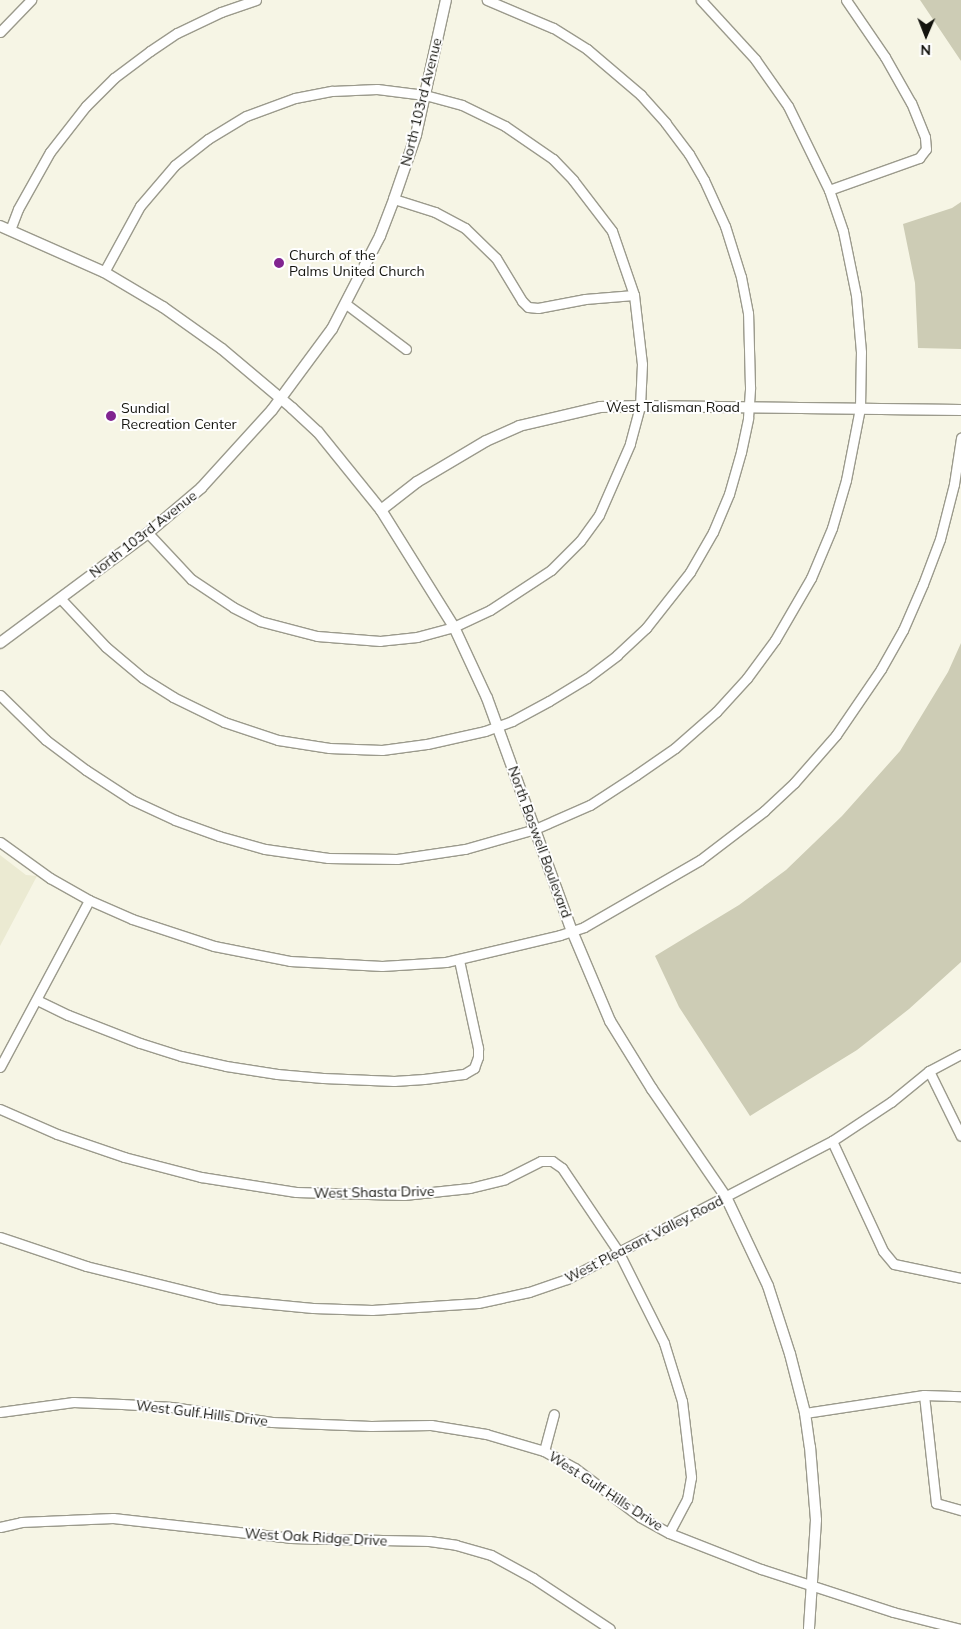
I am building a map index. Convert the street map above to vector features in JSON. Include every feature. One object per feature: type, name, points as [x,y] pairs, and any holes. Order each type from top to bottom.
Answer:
[{"type":"street","points":[[0,32],[31,0]]},
{"type":"street","points":[[10,230],[18,209],[50,152],[86,106],[114,78],[150,51],[177,34],[221,12],[256,0]]},
{"type":"street","name":"North 103rd Avenue","points":[[0,643],[148,533],[201,488],[281,399],[332,329],[380,236],[394,200],[416,135],[446,0]]},
{"type":"street","points":[[60,598],[106,647],[150,682],[173,697],[224,722],[278,740],[329,748],[382,750],[427,744],[498,727],[549,701],[587,678],[632,642],[666,604],[690,572],[704,548],[729,494],[741,452],[748,407],[750,387],[748,313],[741,277],[725,226],[704,180],[689,154],[666,122],[641,95],[587,49],[554,28],[487,0]]},
{"type":"street","points":[[0,695],[46,740],[86,770],[132,800],[201,829],[265,849],[328,858],[397,859],[465,849],[535,830],[590,805],[644,770],[675,748],[716,712],[747,678],[775,640],[814,570],[832,528],[846,480],[860,408],[862,352],[856,295],[843,231],[829,190],[788,106],[755,59],[700,0]]},
{"type":"street","points":[[829,190],[919,158],[926,150],[924,137],[911,103],[885,57],[846,0]]},
{"type":"street","points":[[104,272],[140,206],[175,164],[208,139],[246,116],[295,98],[332,91],[377,89],[425,95],[462,106],[490,118],[520,135],[553,159],[573,180],[612,231],[634,295],[642,364],[640,406],[630,444],[600,515],[580,541],[551,570],[490,610],[454,627],[417,637],[380,641],[317,636],[260,621],[233,607],[191,579],[148,533]]},
{"type":"street","points":[[394,200],[435,212],[465,228],[496,258],[522,301],[528,307],[538,308],[585,299],[634,295]]},
{"type":"street","name":"North Boswell Boulevard","points":[[0,226],[104,272],[163,307],[202,333],[281,399],[318,432],[381,510],[454,627],[498,727],[572,931],[610,1021],[652,1089],[726,1197],[768,1286],[790,1354],[805,1413],[816,1520],[809,1629]]},
{"type":"street","points":[[346,304],[406,350]]},
{"type":"street","name":"West Talisman Road","points":[[381,510],[417,482],[486,442],[519,426],[600,407],[961,410]]},
{"type":"street","points":[[0,842],[50,878],[88,900],[177,936],[275,959],[382,966],[459,960],[572,931],[655,887],[700,860],[764,811],[794,783],[836,734],[882,669],[903,630],[924,584],[942,530],[954,484],[961,438]]},
{"type":"street","points":[[0,1067],[88,900]]},
{"type":"street","points":[[37,1000],[68,1015],[140,1043],[181,1056],[226,1066],[277,1074],[323,1078],[394,1081],[424,1079],[464,1074],[474,1068],[478,1057],[478,1048],[459,960]]},
{"type":"street","name":"West Pleasant Valley Road","points":[[0,1237],[86,1266],[219,1299],[313,1308],[418,1308],[478,1304],[530,1292],[568,1279],[618,1251],[832,1141],[891,1102],[930,1071],[961,1054]]},
{"type":"street","points":[[930,1071],[961,1136]]},
{"type":"street","name":"West Shasta Drive","points":[[0,1109],[57,1134],[124,1157],[201,1176],[296,1192],[404,1195],[470,1188],[505,1179],[541,1161],[552,1160],[562,1168],[618,1251],[664,1343],[682,1402],[691,1477],[687,1499],[670,1532]]},
{"type":"street","points":[[832,1141],[883,1250],[894,1264],[961,1278]]},
{"type":"street","points":[[805,1413],[924,1394],[961,1396]]},
{"type":"street","points":[[924,1394],[936,1503],[961,1510]]},
{"type":"street","name":"West Gulf Hills Drive","points":[[0,1412],[73,1402],[172,1407],[272,1422],[361,1426],[431,1425],[486,1434],[544,1450],[575,1468],[640,1517],[670,1532],[761,1569],[813,1584],[893,1612],[960,1629]]},
{"type":"street","points":[[544,1450],[554,1414]]},
{"type":"street","name":"West Oak Ridge Drive","points":[[0,1527],[21,1522],[113,1518],[290,1538],[428,1541],[456,1545],[491,1555],[610,1629]]},
{"type":"shaded area","points":[[920,0],[961,0],[961,61]]},
{"type":"shaded area","points":[[961,202],[961,349],[918,348],[915,283],[903,224],[952,208]]},
{"type":"shaded area","points":[[961,643],[961,962],[909,1009],[857,1050],[750,1116],[679,1007],[655,956],[739,905],[786,870],[842,816],[900,751],[948,672]]},
{"type":"shaded area","points":[[0,855],[26,875],[37,876],[0,946]]},
{"type":"place","name":"Church of the Palms United Church","points":[[279,263]]},
{"type":"place","name":"Sundial Recreation Center","points":[[111,416]]}]
